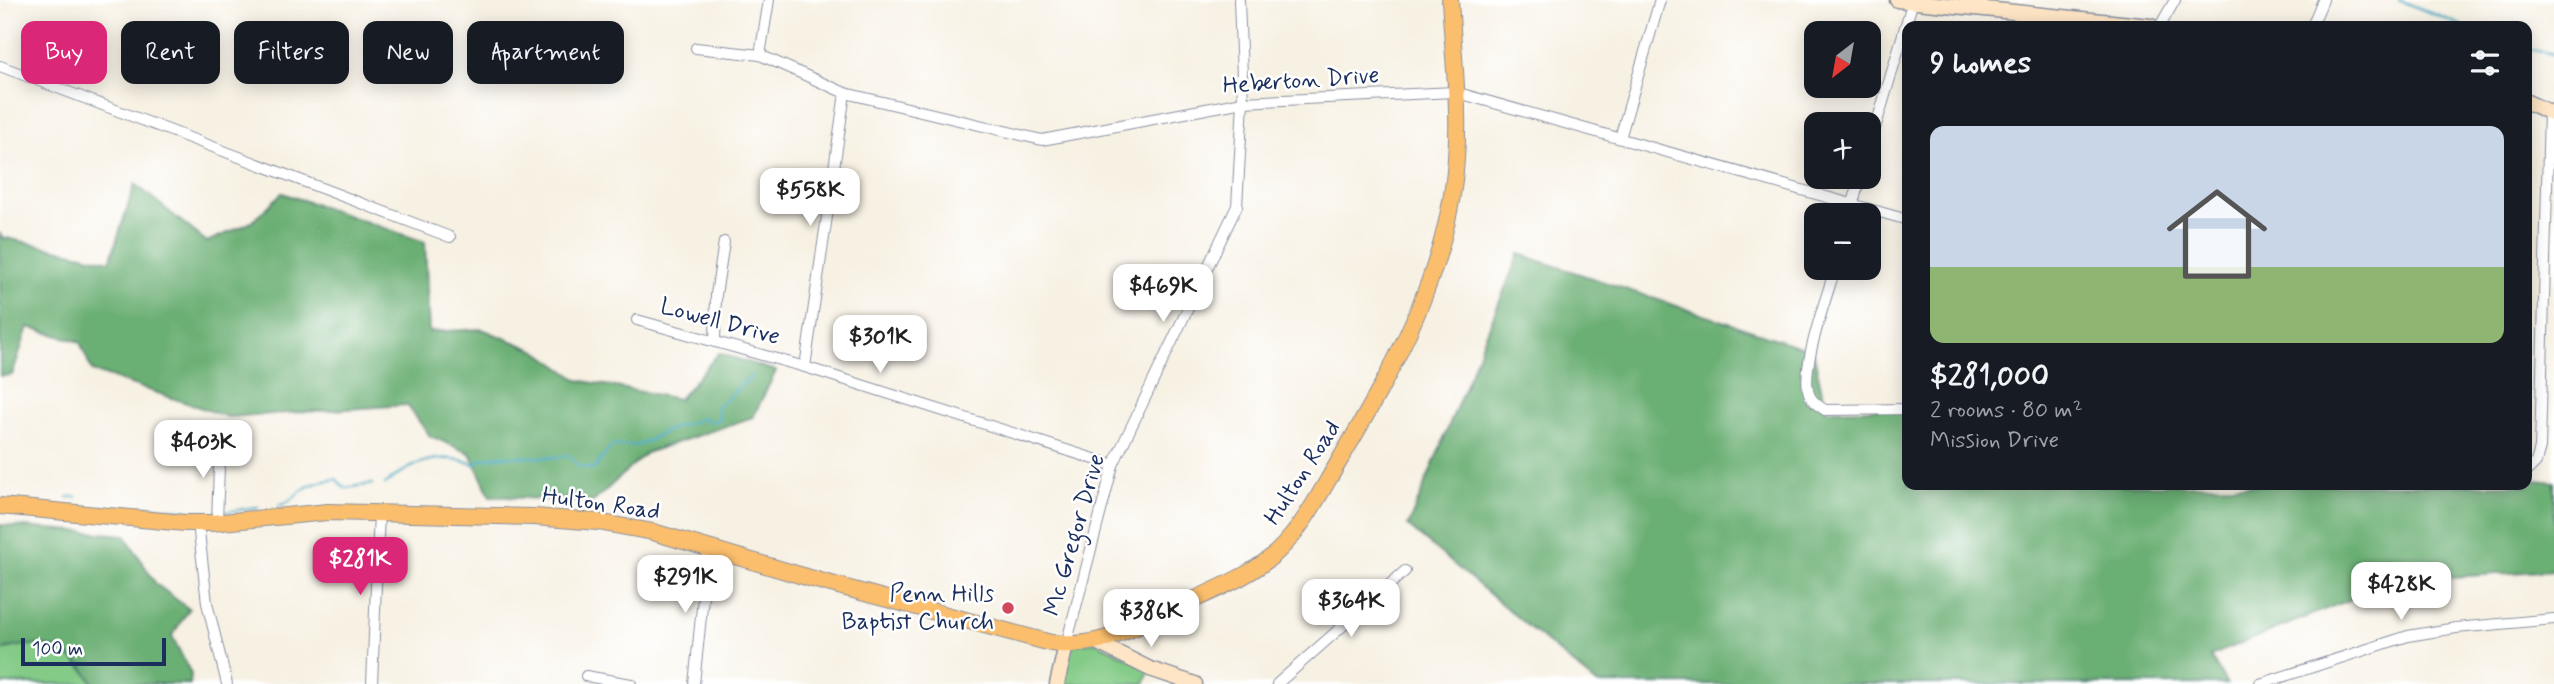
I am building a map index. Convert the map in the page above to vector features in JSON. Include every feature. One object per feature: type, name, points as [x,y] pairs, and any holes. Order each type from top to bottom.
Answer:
[{"type":"main road","name":"Hulton Road","points":[[0,506],[198,523],[328,512],[598,522],[653,532],[820,581],[1066,645],[1096,642],[1128,631],[1248,572],[1276,553],[1306,517],[1392,370],[1439,253],[1457,158],[1450,0]]},
{"type":"main road","points":[[1897,0],[1912,4],[2097,21]]},
{"type":"main road","points":[[2532,104],[2551,113]]},
{"type":"main road","points":[[1096,642],[1150,668],[1195,684]]},
{"type":"main road","points":[[1056,684],[1066,645]]},
{"type":"street","points":[[760,55],[769,0]]},
{"type":"street","name":"Mc Gregor Drive","points":[[1066,645],[1113,465],[1237,206],[1243,102],[1239,0]]},
{"type":"street","points":[[1620,138],[1660,0]]},
{"type":"street","points":[[2163,21],[2175,0]]},
{"type":"street","points":[[2314,21],[2323,0]]},
{"type":"street","points":[[1907,21],[1912,4]]},
{"type":"street","points":[[1880,112],[1902,38]]},
{"type":"street","name":"Heberton Drive","points":[[696,48],[760,55],[845,93],[1042,140],[1243,102],[1455,92],[1620,138],[1826,203]]},
{"type":"street","points":[[0,66],[450,237]]},
{"type":"street","points":[[805,367],[845,93]]},
{"type":"street","points":[[2532,466],[2540,448],[2551,113]]},
{"type":"street","name":"Heberton Drive","points":[[1881,216],[1902,219]]},
{"type":"street","points":[[715,342],[716,295],[724,242]]},
{"type":"street","points":[[1832,280],[1807,374],[1808,394],[1814,403],[1825,410],[1902,409]]},
{"type":"street","name":"Lowell Drive","points":[[637,320],[805,367],[1113,465]]},
{"type":"street","points":[[217,522],[220,439]]},
{"type":"street","points":[[372,684],[379,512]]},
{"type":"street","points":[[198,523],[209,614],[227,684]]},
{"type":"street","points":[[694,684],[708,549]]},
{"type":"street","points":[[1278,684],[1405,571]]},
{"type":"street","points":[[2260,684],[2408,636],[2456,628],[2554,619]]},
{"type":"street","points":[[586,676],[631,684]]},
{"type":"green space","points":[[135,184],[207,242],[252,222],[282,193],[425,242],[429,332],[482,329],[537,351],[578,380],[679,399],[719,353],[776,371],[753,417],[646,453],[593,502],[490,496],[470,453],[430,436],[407,405],[228,417],[92,371],[80,342],[28,327],[12,375],[0,376],[0,234],[2,237],[110,261]]},
{"type":"green space","points":[[1519,254],[1813,351],[1826,410],[1902,408],[1902,490],[2532,490],[2532,480],[2554,482],[2554,570],[2395,581],[2210,656],[2227,684],[1597,684],[1408,526]]},
{"type":"green space","points":[[0,525],[125,535],[156,584],[189,609],[172,636],[191,674],[190,684],[94,684],[75,660],[54,648],[29,645],[0,650]]},
{"type":"green space","points":[[1096,642],[1150,669],[1144,684],[1057,684],[1066,645]]},
{"type":"green space","points":[[33,643],[52,647],[68,656],[94,684],[0,684],[0,650]]},
{"type":"waterway","points":[[2399,0],[2451,21]]},
{"type":"waterway","points":[[2532,50],[2554,54]]},
{"type":"waterway","points":[[385,484],[417,464],[438,459],[461,460],[474,464],[494,457],[545,458],[569,455],[578,466],[594,469],[612,445],[634,446],[701,418],[710,422],[720,419],[717,407],[753,375]]},
{"type":"waterway","points":[[279,505],[288,502],[307,487],[321,482],[336,479],[345,488],[372,484]]},
{"type":"waterway","points":[[68,497],[76,497]]},
{"type":"waterway","points":[[140,506],[207,512]]},
{"type":"waterway","points":[[225,512],[258,507]]},
{"type":"place","name":"Penn Hills Baptist Church","points":[[1008,608]]}]
